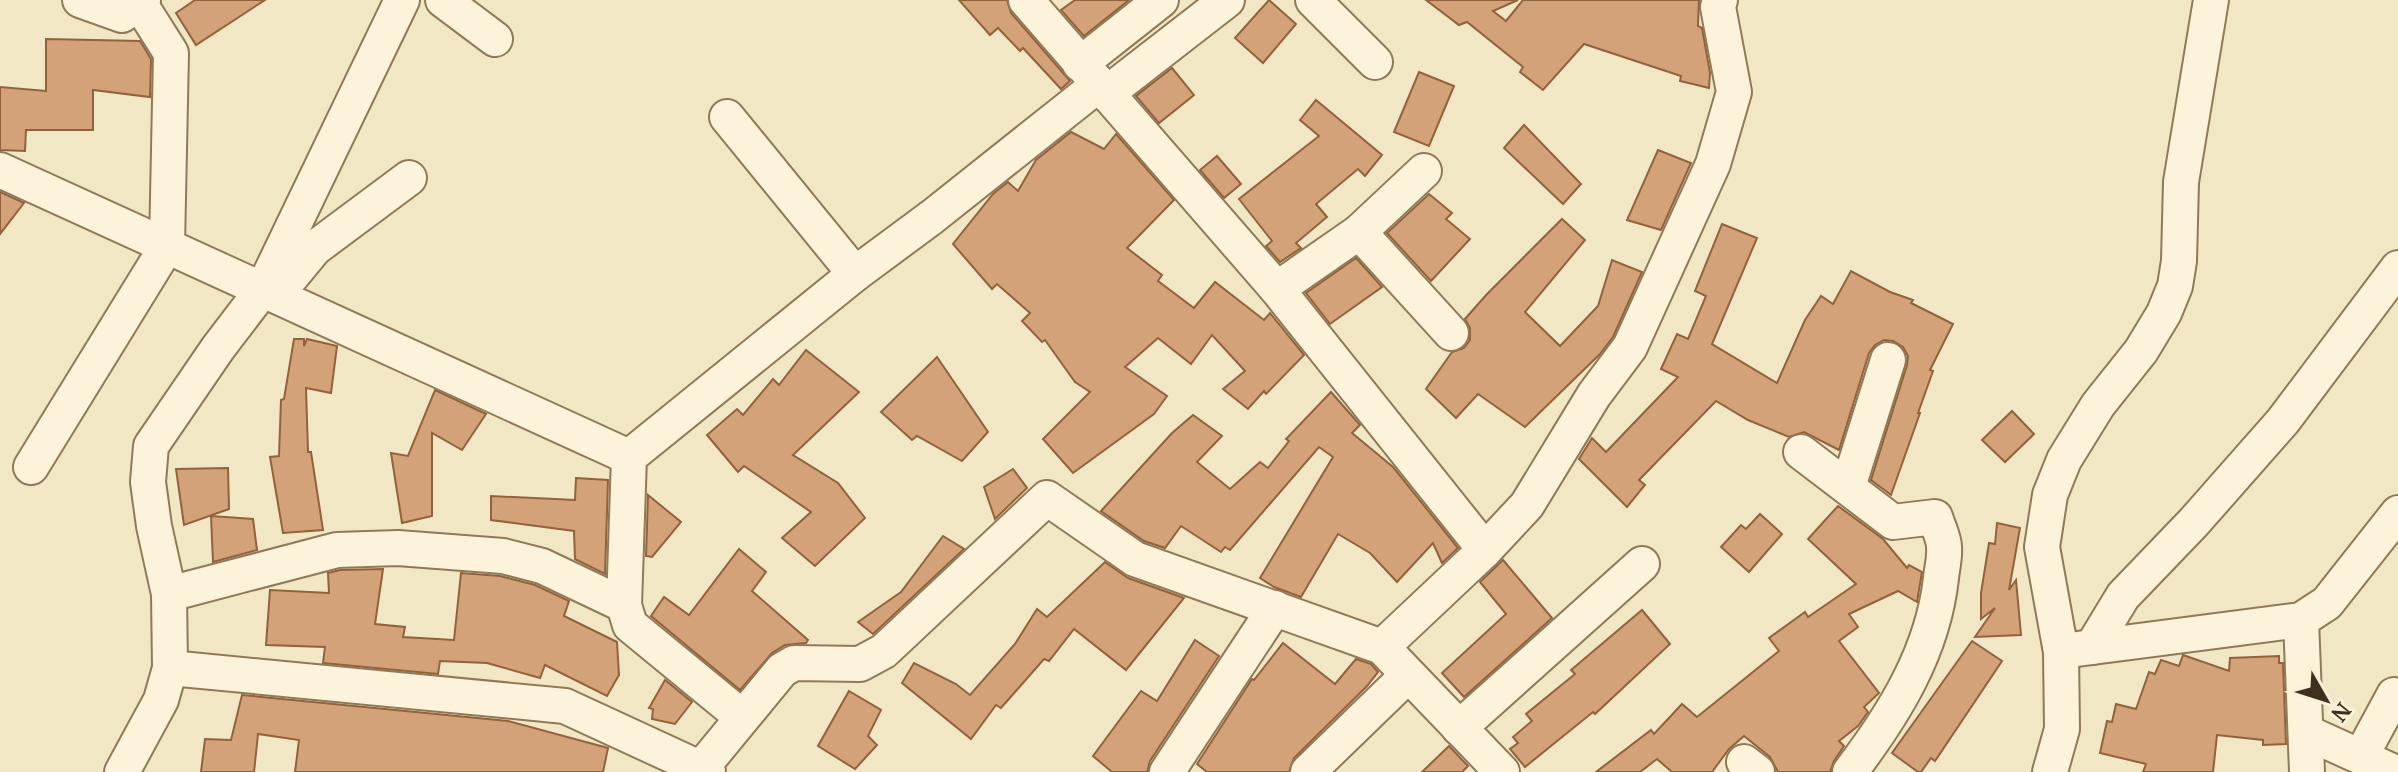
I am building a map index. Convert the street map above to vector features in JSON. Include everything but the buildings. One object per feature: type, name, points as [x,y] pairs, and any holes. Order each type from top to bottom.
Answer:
[{"type":"street","points":[[31,467],[167,246],[171,53],[142,2],[122,15],[80,0]]},
{"type":"street","points":[[122,772],[161,700],[170,668],[169,594],[148,482],[151,446],[263,289],[402,0]]},
{"type":"street","points":[[443,0],[495,39]]},
{"type":"street","points":[[1026,0],[1277,289],[1485,550]]},
{"type":"street","points":[[1095,81],[1161,0]]},
{"type":"street","points":[[742,717],[630,625],[624,605],[629,457],[855,274],[932,217],[1095,81],[1227,0]]},
{"type":"street","points":[[1313,0],[1375,62]]},
{"type":"street","points":[[1382,647],[1485,550],[1527,505],[1594,395],[1630,347],[1713,164],[1734,92],[1718,7],[1720,0]]},
{"type":"street","points":[[2050,772],[2062,729],[2076,650],[2042,547],[2050,495],[2064,460],[2098,405],[2141,351],[2164,313],[2175,286],[2179,261],[2181,182],[2211,0]]},
{"type":"street","points":[[727,117],[855,274]]},
{"type":"street","points":[[0,170],[629,457]]},
{"type":"street","points":[[1277,289],[1359,232],[1424,171]]},
{"type":"street","points":[[263,289],[291,277],[315,248],[409,178]]},
{"type":"street","points":[[1359,232],[1451,333]]},
{"type":"street","points":[[2076,650],[2283,421],[2398,268]]},
{"type":"street","points":[[1848,487],[1888,360]]},
{"type":"street","points":[[1801,452],[1893,522],[1935,517],[1944,546],[1939,600],[1929,642],[1905,690],[1850,772]]},
{"type":"street","points":[[170,668],[565,706],[702,771],[782,670],[794,663],[860,664],[884,651],[1047,498],[1135,559],[1382,647],[1502,772]]},
{"type":"street","points":[[2076,650],[2301,620],[2327,603],[2396,519]]},
{"type":"street","points":[[169,594],[337,550],[398,548],[503,556],[542,566],[624,605]]},
{"type":"street","points":[[1459,728],[1642,564]]},
{"type":"street","points":[[1167,772],[1275,608]]},
{"type":"street","points":[[2301,620],[2308,733],[2307,772]]},
{"type":"street","points":[[1308,772],[1408,675]]},
{"type":"street","points":[[2361,756],[2394,695],[2398,697]]},
{"type":"street","points":[[2308,733],[2394,772]]}]
